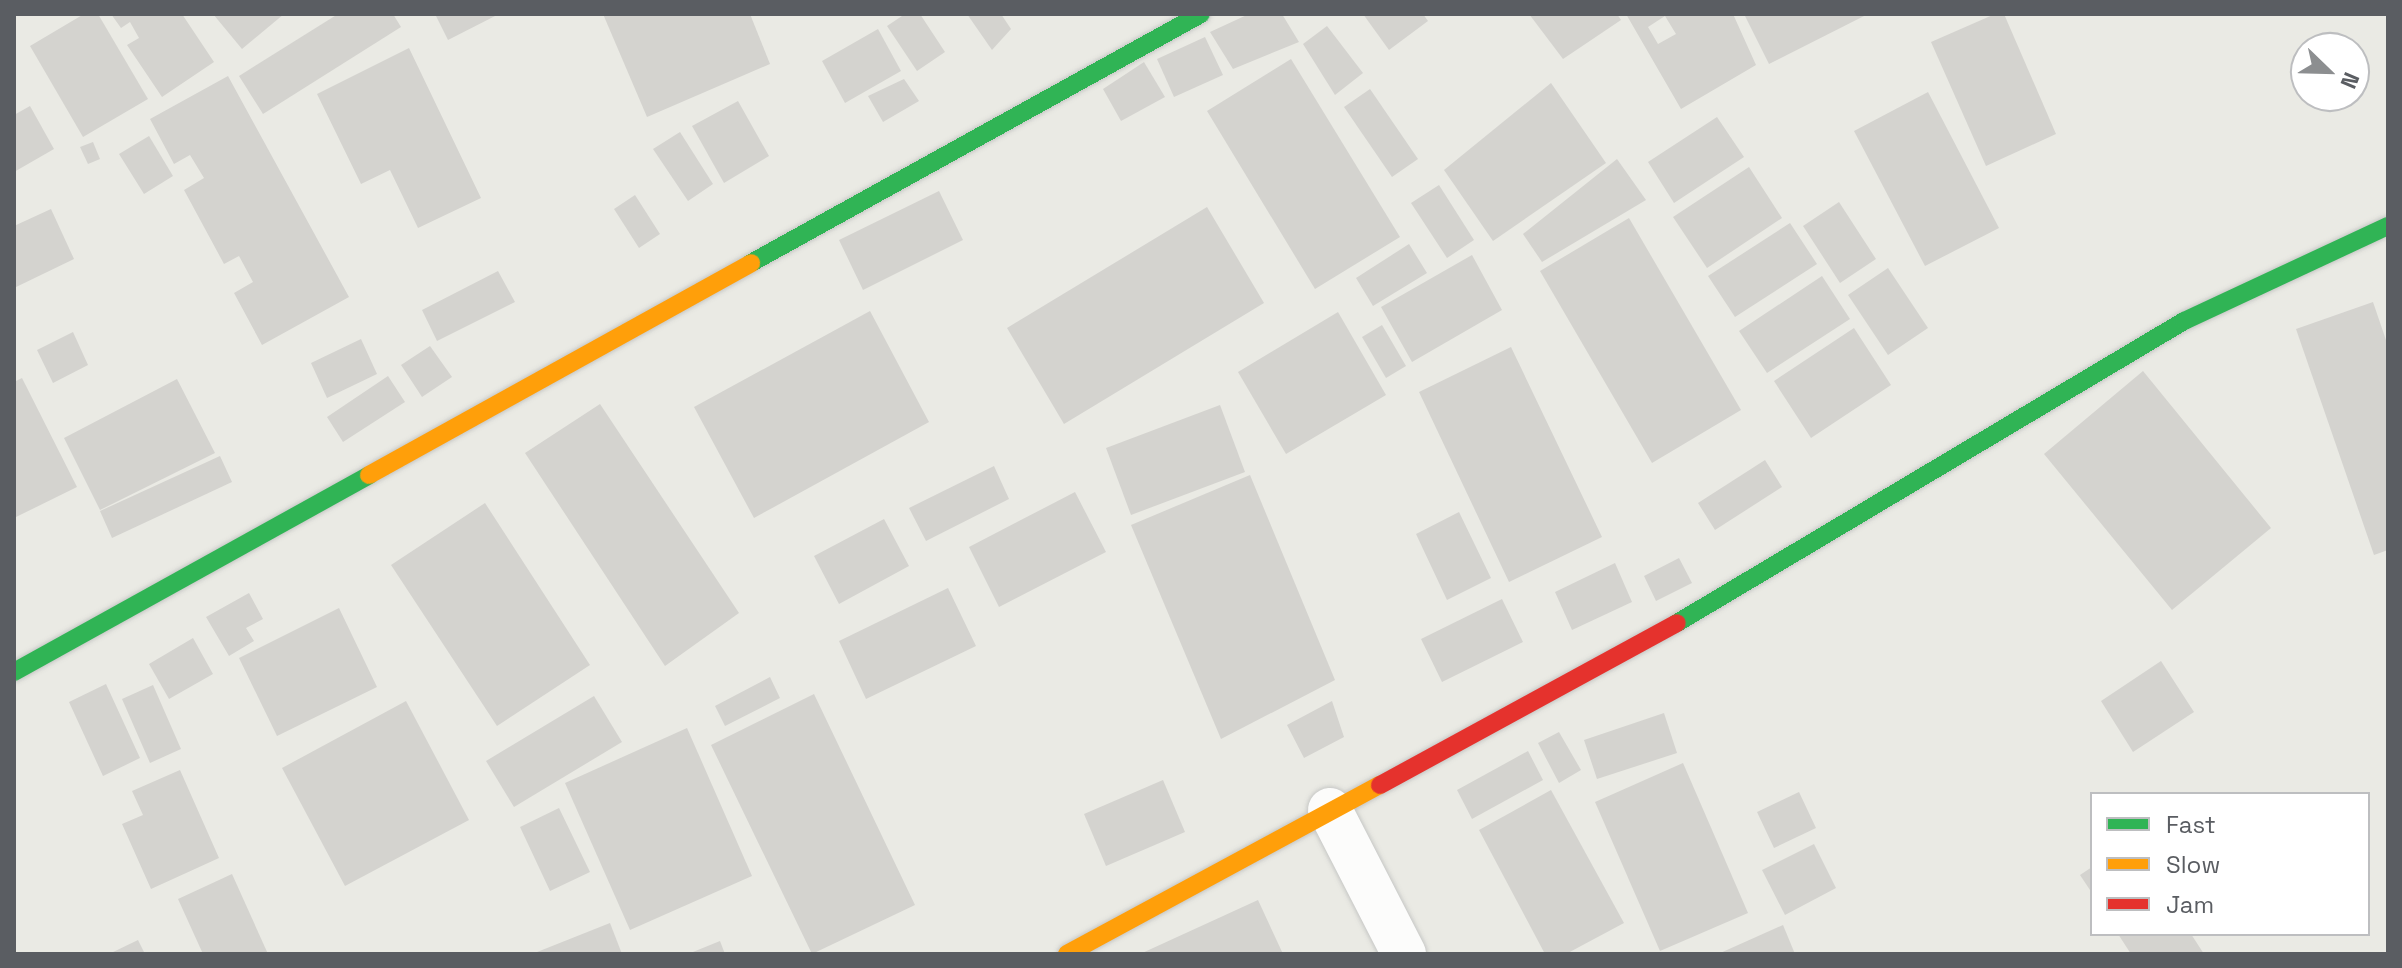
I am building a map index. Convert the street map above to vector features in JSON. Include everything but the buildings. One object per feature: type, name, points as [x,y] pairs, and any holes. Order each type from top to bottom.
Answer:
[{"type":"street","points":[[14,672],[1201,14]]},
{"type":"street","points":[[1067,954],[1638,646],[2184,321],[2388,226]]},
{"type":"street","points":[[1330,810],[1404,954]]},
{"type":"traffic: fast","points":[[751,263],[1201,14]]},
{"type":"traffic: fast","points":[[1677,623],[2184,321],[2388,226]]},
{"type":"traffic: fast","points":[[14,672],[369,475]]},
{"type":"traffic: slow","points":[[369,475],[751,263]]},
{"type":"traffic: slow","points":[[1067,954],[1380,785]]},
{"type":"traffic: jam","points":[[1380,785],[1677,623]]}]
